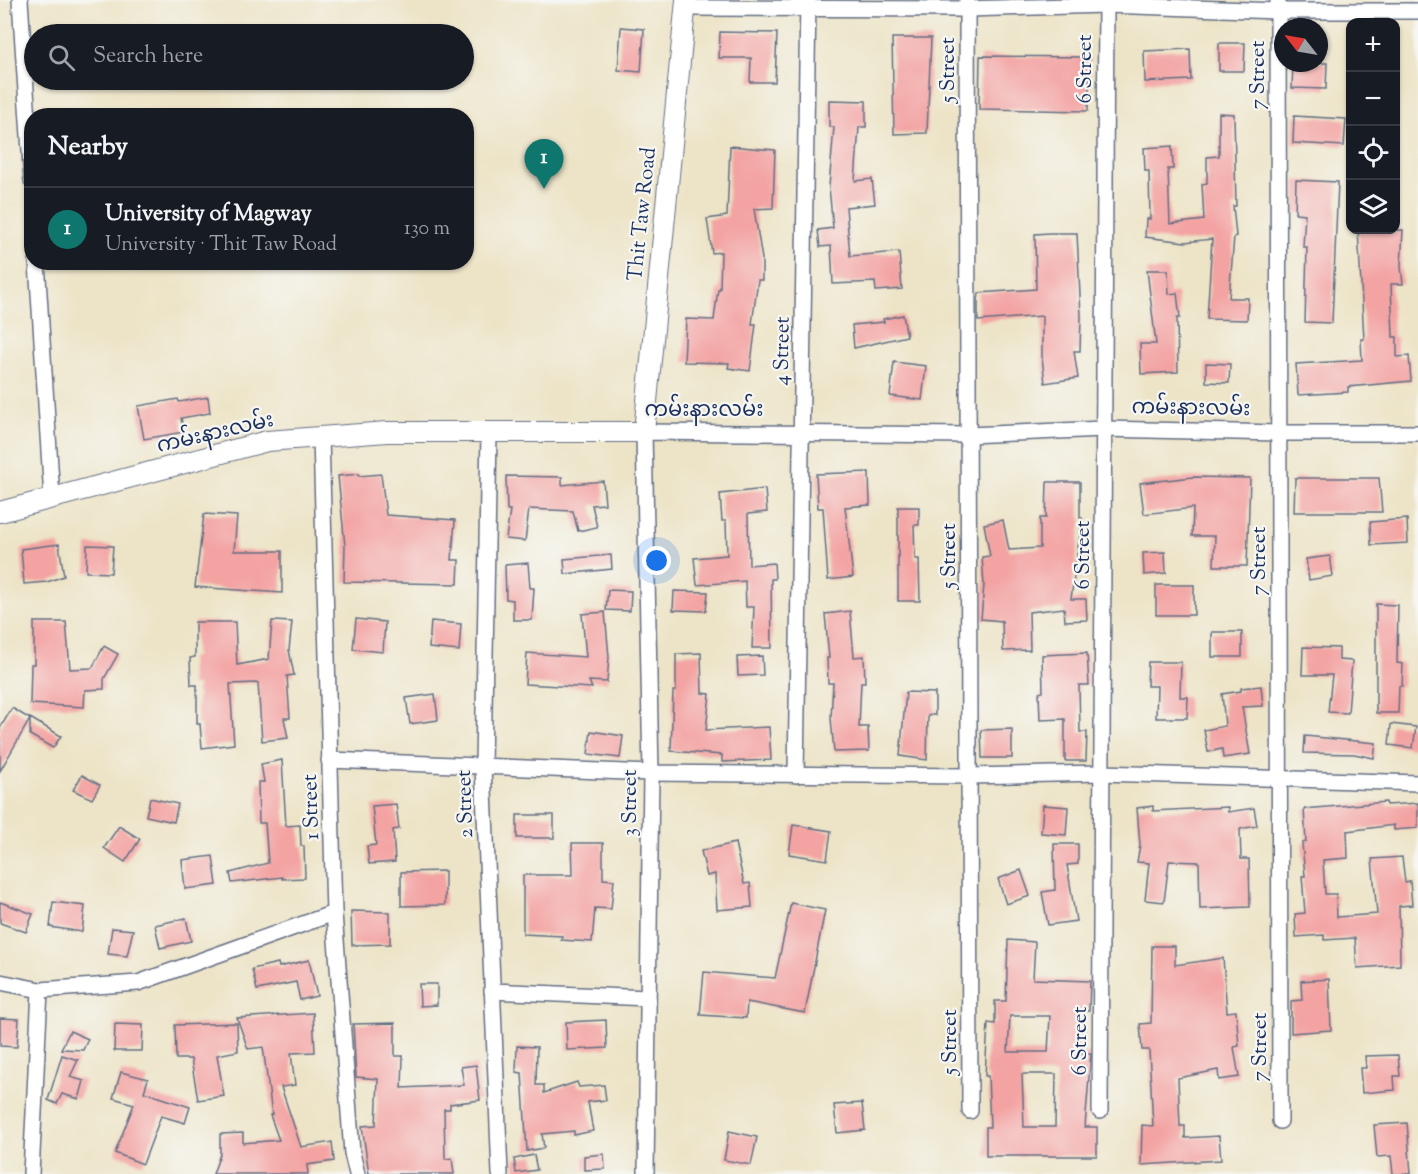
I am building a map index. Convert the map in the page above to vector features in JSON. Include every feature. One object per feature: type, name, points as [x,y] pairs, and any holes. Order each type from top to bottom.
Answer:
[{"type":"street","points":[[20,0],[24,60]]},
{"type":"street","points":[[686,4],[967,5],[1106,2],[1278,5],[1418,11]]},
{"type":"street","name":"6 Street","points":[[1100,1111],[1106,2]]},
{"type":"street","name":"Thit Taw Road","points":[[644,432],[686,4]]},
{"type":"street","name":"4 Street","points":[[796,775],[808,4]]},
{"type":"street","name":"5 Street","points":[[967,5],[970,1111]]},
{"type":"street","name":"7 Street","points":[[1278,5],[1280,1121]]},
{"type":"street","points":[[26,90],[27,108]]},
{"type":"street","points":[[38,270],[52,498]]},
{"type":"street","name":"ကမ်းနားလမ်း","points":[[0,512],[267,441],[387,432],[968,435],[1103,429],[1279,434],[1418,433]]},
{"type":"street","name":"3 Street","points":[[644,432],[651,773],[646,1174]]},
{"type":"street","name":"2 Street","points":[[489,433],[483,766],[500,1174]]},
{"type":"street","name":"1 Street","points":[[321,437],[334,913],[352,1153],[357,1174]]},
{"type":"street","points":[[329,760],[651,773],[969,776],[1101,773],[1279,781],[1418,783]]},
{"type":"street","points":[[0,982],[40,990],[138,983],[334,913]]},
{"type":"street","points":[[31,1174],[40,990]]},
{"type":"street","points":[[492,991],[648,998]]},
{"type":"building","points":[[621,27],[644,29],[641,72],[618,70]]},
{"type":"building","points":[[720,32],[777,33],[775,82],[750,82],[751,58],[719,58]]},
{"type":"building","points":[[892,38],[931,38],[927,133],[894,134]]},
{"type":"building","points":[[1219,43],[1245,43],[1244,71],[1219,71]]},
{"type":"building","points":[[1190,49],[1191,80],[1145,82],[1144,51]]},
{"type":"building","points":[[980,56],[1090,57],[1088,111],[979,109]]},
{"type":"building","points":[[1293,72],[1327,72],[1326,89],[1292,88]]},
{"type":"building","points":[[829,100],[866,101],[866,127],[859,127],[855,181],[872,179],[875,204],[846,207],[850,256],[899,252],[902,289],[876,291],[875,282],[833,284],[831,246],[820,247],[818,230],[833,228],[829,187],[834,127],[829,127]]},
{"type":"building","points":[[1219,113],[1234,114],[1236,206],[1233,206],[1236,236],[1234,237],[1229,298],[1248,298],[1247,320],[1207,319],[1212,239],[1185,242],[1145,237],[1146,219],[1150,219],[1149,171],[1145,171],[1144,148],[1172,146],[1173,169],[1168,169],[1170,224],[1204,220],[1202,184],[1207,183],[1207,157],[1219,156]]},
{"type":"building","points":[[1294,116],[1346,119],[1344,146],[1293,143]]},
{"type":"building","points":[[730,146],[775,150],[773,208],[754,209],[762,259],[762,280],[758,280],[752,324],[756,324],[750,371],[728,368],[729,363],[684,362],[686,319],[714,320],[718,289],[720,289],[721,252],[712,253],[707,219],[727,216]]},
{"type":"building","points":[[1296,180],[1338,182],[1332,323],[1305,322],[1307,247],[1303,247],[1305,214],[1295,213]]},
{"type":"building","points":[[1400,230],[1403,230],[1401,267],[1403,284],[1391,284],[1393,337],[1397,337],[1397,357],[1409,356],[1411,381],[1348,387],[1348,392],[1298,395],[1296,364],[1362,360],[1361,339],[1364,339],[1358,234],[1400,234]]},
{"type":"building","points":[[1077,233],[1081,316],[1080,351],[1074,351],[1078,378],[1045,383],[1042,358],[1042,316],[978,321],[978,300],[979,293],[1036,289],[1035,234]]},
{"type":"building","points":[[1147,270],[1168,270],[1169,294],[1177,293],[1180,318],[1177,318],[1178,372],[1141,374],[1140,344],[1156,344]]},
{"type":"building","points":[[903,315],[907,336],[854,348],[852,325],[884,322],[883,319]]},
{"type":"building","points":[[894,362],[926,366],[922,400],[890,396]]},
{"type":"building","points":[[1206,363],[1230,364],[1229,383],[1206,382]]},
{"type":"building","points":[[208,397],[210,413],[181,418],[184,432],[144,439],[138,406],[178,399],[179,402]]},
{"type":"building","points":[[869,472],[870,505],[845,507],[853,577],[828,580],[823,508],[818,508],[816,474]]},
{"type":"building","points":[[359,474],[359,476],[381,474],[386,515],[455,520],[452,560],[459,560],[458,584],[344,582],[345,546],[338,476]]},
{"type":"building","points":[[506,476],[562,477],[562,485],[603,481],[605,504],[592,505],[597,527],[578,531],[573,511],[529,509],[525,541],[506,539],[510,510],[507,510]]},
{"type":"building","points":[[1193,477],[1250,478],[1247,566],[1214,566],[1215,536],[1192,536],[1193,508],[1144,514],[1140,483]]},
{"type":"building","points":[[1295,478],[1379,478],[1382,512],[1294,512]]},
{"type":"building","points":[[1047,482],[1080,482],[1080,518],[1082,518],[1071,599],[1086,599],[1087,620],[1065,621],[1064,608],[1029,612],[1030,650],[1003,651],[1002,621],[981,619],[984,585],[982,557],[990,556],[984,524],[1003,520],[1009,550],[1040,548],[1040,518],[1046,518]]},
{"type":"building","points":[[765,489],[767,512],[748,514],[749,565],[774,563],[775,579],[771,579],[772,648],[752,648],[754,607],[746,607],[745,581],[697,585],[694,558],[727,555],[726,521],[722,521],[720,494]]},
{"type":"building","points":[[898,507],[919,507],[919,525],[914,525],[915,559],[919,559],[920,601],[898,601]]},
{"type":"building","points":[[204,514],[237,516],[234,551],[282,551],[282,593],[195,587]]},
{"type":"building","points":[[1407,519],[1408,543],[1371,545],[1370,522]]},
{"type":"building","points":[[59,544],[64,576],[47,582],[24,584],[21,549]]},
{"type":"building","points":[[87,545],[113,546],[111,573],[86,572]]},
{"type":"building","points":[[1165,552],[1166,573],[1144,575],[1143,553]]},
{"type":"building","points":[[611,555],[612,569],[565,574],[564,559]]},
{"type":"building","points":[[1330,556],[1333,576],[1309,580],[1306,559]]},
{"type":"building","points":[[528,563],[530,588],[534,588],[532,620],[513,620],[513,600],[506,599],[505,565]]},
{"type":"building","points":[[1156,585],[1194,585],[1194,615],[1156,615]]},
{"type":"building","points":[[608,590],[631,591],[630,611],[606,610]]},
{"type":"building","points":[[674,591],[708,592],[706,611],[673,610]]},
{"type":"building","points":[[1376,604],[1398,605],[1397,663],[1403,664],[1398,713],[1376,713]]},
{"type":"building","points":[[850,611],[854,657],[864,656],[865,682],[861,682],[859,727],[868,727],[869,751],[834,752],[831,718],[833,683],[828,683],[827,658],[829,658],[825,614]]},
{"type":"building","points":[[605,612],[609,657],[607,682],[589,681],[592,688],[525,684],[527,653],[586,657],[582,614]]},
{"type":"building","points":[[356,619],[385,622],[383,652],[353,649]]},
{"type":"building","points":[[272,621],[292,622],[289,650],[294,675],[287,676],[290,718],[284,718],[288,738],[262,741],[258,683],[230,684],[234,744],[202,748],[200,724],[197,724],[197,685],[191,685],[190,658],[195,657],[195,622],[235,622],[237,665],[269,659]]},
{"type":"building","points":[[431,621],[461,624],[459,651],[429,648]]},
{"type":"building","points":[[34,622],[66,622],[70,669],[92,668],[104,646],[118,654],[104,679],[104,689],[85,690],[84,707],[30,704],[31,664],[34,664]]},
{"type":"building","points":[[1212,632],[1242,632],[1242,657],[1212,657]]},
{"type":"building","points":[[1303,647],[1339,648],[1339,660],[1352,661],[1348,713],[1328,712],[1332,675],[1302,675]]},
{"type":"building","points":[[701,653],[702,693],[710,694],[706,730],[769,727],[771,760],[722,762],[722,755],[671,751],[673,691],[676,691],[676,654]]},
{"type":"building","points":[[1087,653],[1089,685],[1079,685],[1080,732],[1087,732],[1086,761],[1065,761],[1065,719],[1040,720],[1039,693],[1043,692],[1042,655]]},
{"type":"building","points":[[762,656],[763,675],[738,676],[737,657]]},
{"type":"building","points":[[1148,662],[1181,662],[1180,697],[1188,697],[1187,718],[1156,718],[1157,686],[1147,686]]},
{"type":"building","points":[[1261,686],[1263,706],[1242,707],[1250,754],[1223,758],[1222,749],[1208,752],[1204,730],[1225,726],[1222,694],[1241,691],[1241,688]]},
{"type":"building","points":[[906,692],[935,693],[935,715],[928,715],[927,760],[900,756]]},
{"type":"building","points":[[435,694],[438,720],[410,724],[406,698]]},
{"type":"building","points":[[12,708],[30,719],[0,771],[0,728]]},
{"type":"building","points":[[30,718],[61,736],[53,748],[30,735]]},
{"type":"building","points":[[1391,724],[1416,727],[1413,748],[1389,745]]},
{"type":"building","points":[[1012,729],[1012,758],[982,758],[981,730]]},
{"type":"building","points":[[591,731],[623,736],[620,758],[588,754]]},
{"type":"building","points":[[1305,736],[1376,743],[1374,758],[1354,754],[1304,753]]},
{"type":"building","points":[[282,760],[286,826],[300,825],[301,846],[304,846],[305,878],[282,879],[282,877],[232,883],[230,873],[268,863],[265,823],[259,823],[258,782],[264,782],[261,764]]},
{"type":"building","points":[[82,775],[100,785],[92,799],[73,790]]},
{"type":"building","points":[[150,798],[178,804],[174,822],[146,816]]},
{"type":"building","points":[[1386,802],[1387,805],[1418,803],[1418,828],[1394,830],[1394,825],[1347,831],[1348,858],[1323,860],[1325,894],[1336,894],[1337,917],[1377,914],[1372,859],[1402,857],[1405,882],[1410,881],[1412,905],[1399,906],[1400,965],[1357,968],[1355,938],[1324,940],[1324,935],[1296,937],[1295,914],[1305,913],[1302,876],[1305,876],[1302,843],[1306,842],[1304,809]]},
{"type":"building","points":[[396,804],[399,829],[393,830],[395,862],[369,864],[367,846],[376,845],[372,806]]},
{"type":"building","points":[[1043,805],[1068,807],[1066,835],[1041,833]]},
{"type":"building","points":[[1153,806],[1153,811],[1228,807],[1228,812],[1254,808],[1257,826],[1240,829],[1241,859],[1249,859],[1250,907],[1200,909],[1199,862],[1169,861],[1164,902],[1145,900],[1149,863],[1137,862],[1140,845],[1137,808]]},
{"type":"building","points":[[517,815],[554,815],[554,838],[517,838]]},
{"type":"building","points":[[793,825],[831,831],[827,860],[789,854]]},
{"type":"building","points":[[119,826],[140,839],[125,862],[104,848]]},
{"type":"building","points":[[572,843],[603,843],[603,879],[614,880],[611,909],[595,908],[592,942],[561,940],[562,936],[523,934],[523,875],[573,875]]},
{"type":"building","points":[[735,843],[744,884],[750,883],[752,907],[717,910],[715,874],[707,876],[701,851]]},
{"type":"building","points":[[1054,844],[1078,844],[1078,864],[1067,865],[1076,921],[1048,925],[1042,892],[1055,890]]},
{"type":"building","points":[[213,856],[217,885],[185,889],[182,860]]},
{"type":"building","points":[[1021,870],[1030,896],[1006,904],[998,879]]},
{"type":"building","points":[[445,871],[445,905],[401,906],[401,872]]},
{"type":"building","points":[[0,902],[33,914],[26,932],[0,923]]},
{"type":"building","points":[[53,902],[85,906],[82,932],[50,927]]},
{"type":"building","points":[[791,903],[825,910],[805,1013],[747,1002],[746,1018],[700,1015],[704,972],[775,978]]},
{"type":"building","points":[[351,911],[390,912],[390,944],[352,945]]},
{"type":"building","points":[[186,918],[191,941],[160,948],[155,925]]},
{"type":"building","points":[[112,928],[133,930],[127,956],[108,954]]},
{"type":"building","points":[[1008,940],[1035,942],[1033,979],[1090,981],[1089,1011],[1080,1011],[1078,1053],[1091,1053],[1085,1127],[1097,1127],[1097,1156],[986,1156],[986,1127],[990,1127],[988,1076],[985,1076],[988,1023],[995,1024],[995,1001],[1006,1001]],"holes":[[[1010,1016],[1050,1016],[1048,1052],[1008,1052]],[[1022,1074],[1056,1074],[1055,1127],[1024,1127]]]},
{"type":"building","points":[[1152,946],[1175,946],[1175,965],[1223,958],[1227,1012],[1236,1011],[1239,1046],[1234,1047],[1239,1077],[1219,1080],[1218,1070],[1178,1078],[1180,1126],[1185,1126],[1185,1138],[1219,1136],[1221,1160],[1141,1165],[1142,1125],[1153,1126],[1149,1050],[1142,1050],[1140,1024],[1151,1023]]},
{"type":"building","points":[[309,960],[317,996],[300,1000],[296,982],[257,990],[252,969],[278,963],[279,967]]},
{"type":"building","points":[[1329,979],[1331,1030],[1291,1033],[1291,1001],[1302,1000],[1301,981]]},
{"type":"building","points":[[419,984],[437,984],[437,1005],[420,1006]]},
{"type":"building","points":[[313,1013],[315,1052],[291,1053],[295,1085],[281,1087],[301,1147],[332,1142],[334,1161],[307,1165],[308,1174],[213,1174],[220,1154],[220,1134],[243,1133],[243,1143],[279,1140],[270,1115],[272,1114],[263,1047],[248,1049],[237,1018]]},
{"type":"building","points":[[0,1018],[19,1019],[17,1047],[0,1046]]},
{"type":"building","points":[[606,1020],[607,1048],[567,1050],[566,1022]]},
{"type":"building","points":[[237,1023],[238,1051],[217,1055],[224,1096],[198,1100],[191,1059],[176,1059],[175,1025]]},
{"type":"building","points":[[395,1023],[395,1056],[403,1056],[402,1088],[464,1085],[461,1067],[476,1065],[480,1100],[450,1104],[450,1109],[444,1109],[445,1159],[452,1158],[454,1174],[369,1174],[362,1126],[376,1125],[378,1079],[356,1077],[353,1024]]},
{"type":"building","points":[[115,1024],[143,1025],[142,1051],[114,1051]]},
{"type":"building","points":[[70,1031],[88,1039],[83,1050],[61,1049]]},
{"type":"building","points":[[517,1046],[537,1047],[536,1085],[544,1085],[544,1093],[577,1082],[579,1087],[604,1085],[606,1100],[588,1102],[593,1131],[574,1135],[574,1131],[542,1134],[544,1148],[527,1151],[522,1073],[516,1072]]},
{"type":"building","points":[[62,1055],[78,1060],[70,1077],[84,1081],[79,1099],[62,1094],[57,1104],[48,1100]]},
{"type":"building","points":[[1398,1055],[1400,1076],[1394,1076],[1395,1090],[1362,1093],[1360,1068],[1366,1068],[1365,1056]]},
{"type":"building","points":[[121,1072],[148,1079],[144,1092],[190,1107],[185,1123],[161,1116],[143,1164],[115,1153],[134,1104],[113,1098]]},
{"type":"building","points":[[862,1103],[865,1130],[837,1133],[834,1105]]},
{"type":"building","points":[[1407,1123],[1411,1174],[1393,1174],[1391,1156],[1377,1157],[1374,1125]]},
{"type":"building","points":[[729,1131],[757,1137],[751,1165],[724,1160]]},
{"type":"building","points":[[604,1154],[605,1169],[584,1170],[584,1156]]},
{"type":"building","points":[[534,1155],[537,1170],[516,1173],[514,1159]]},
{"type":"place","name":"University of Magway","points":[[544,189]]}]
